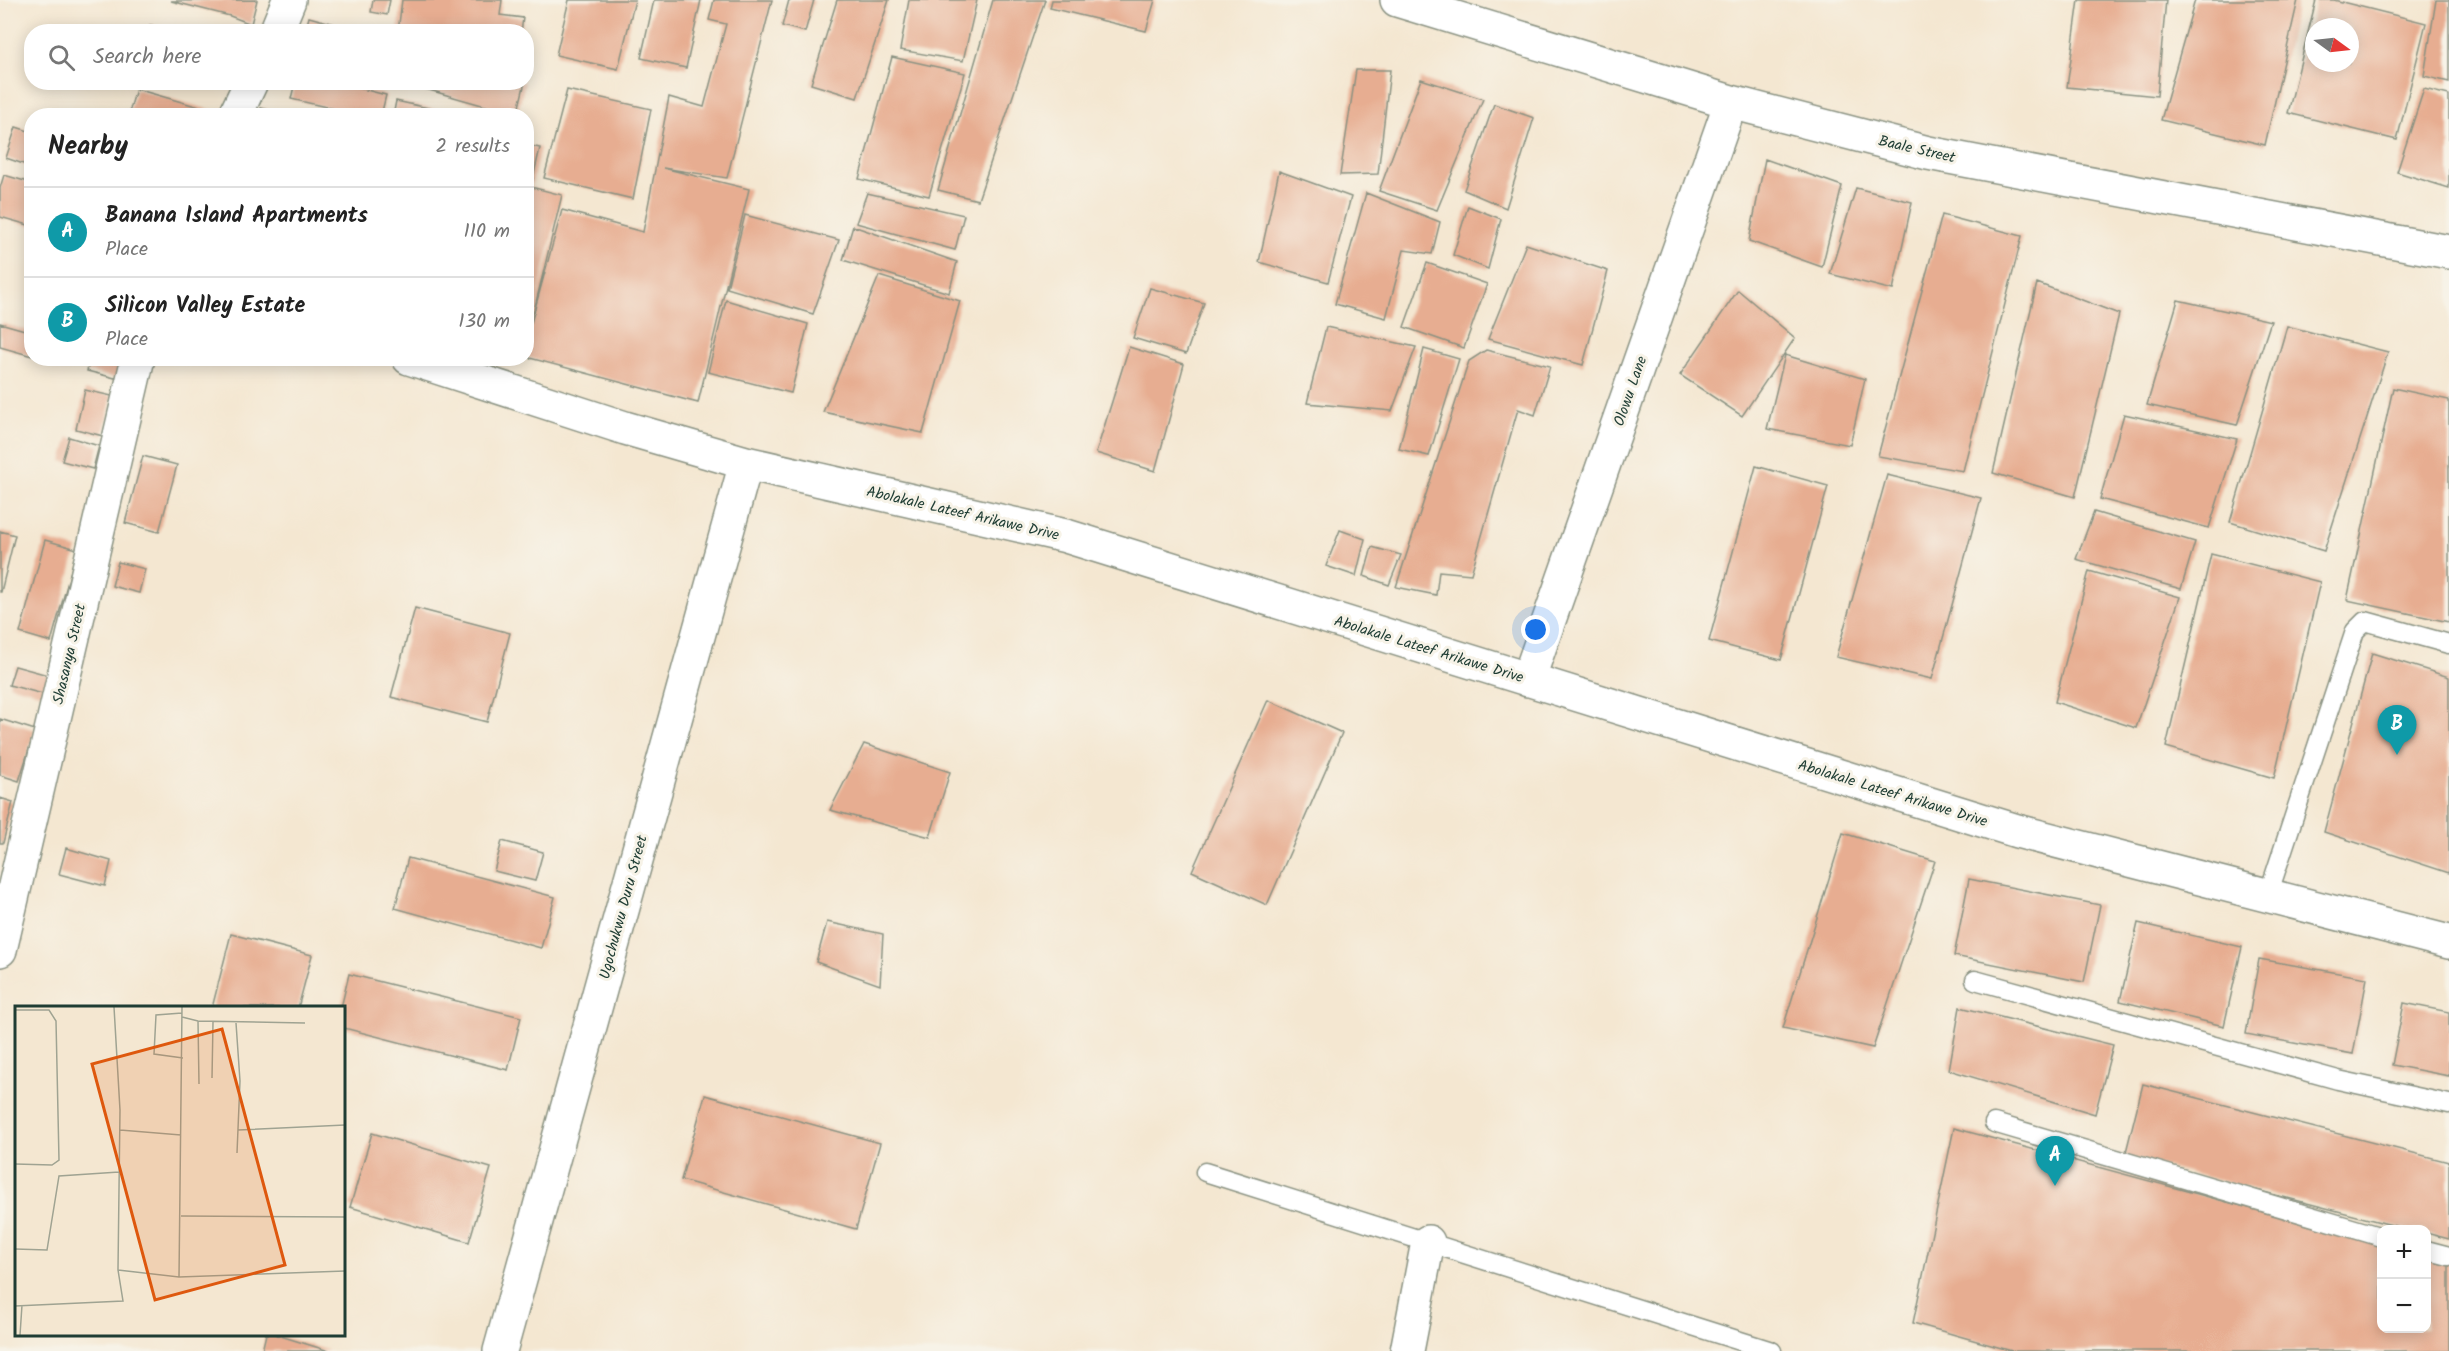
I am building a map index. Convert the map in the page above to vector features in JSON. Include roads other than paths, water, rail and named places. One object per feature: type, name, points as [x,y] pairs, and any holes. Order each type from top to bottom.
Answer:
[{"type":"street","points":[[279,24],[289,0]]},
{"type":"street","name":"Baale Street","points":[[1396,0],[1731,102],[1928,153],[2449,252]]},
{"type":"street","points":[[239,108],[247,90]]},
{"type":"street","name":"Olowu Lane","points":[[1528,680],[1731,102]]},
{"type":"street","name":"Shasanya Street","points":[[0,950],[136,366]]},
{"type":"street","name":"Abolakale Lateef Arikawe Drive","points":[[434,366],[625,428],[746,463],[1066,536],[2017,831],[2449,942]]},
{"type":"street","name":"Ugochukwu Duru Street","points":[[500,1351],[746,463]]},
{"type":"street","points":[[1407,1351],[1428,1242]]},
{"type":"lane","points":[[2268,895],[2355,631],[2365,621],[2449,644]]},
{"type":"lane","points":[[1975,980],[2338,1080],[2449,1104]]},
{"type":"lane","points":[[1994,1123],[2377,1236]]},
{"type":"lane","points":[[1205,1172],[1772,1351]]},
{"type":"lane","points":[[2431,1251],[2449,1257]]},
{"type":"place","name":"Silicon Valley Estate","points":[[2397,755]]},
{"type":"place","name":"Banana Island Apartments","points":[[2055,1186]]}]
